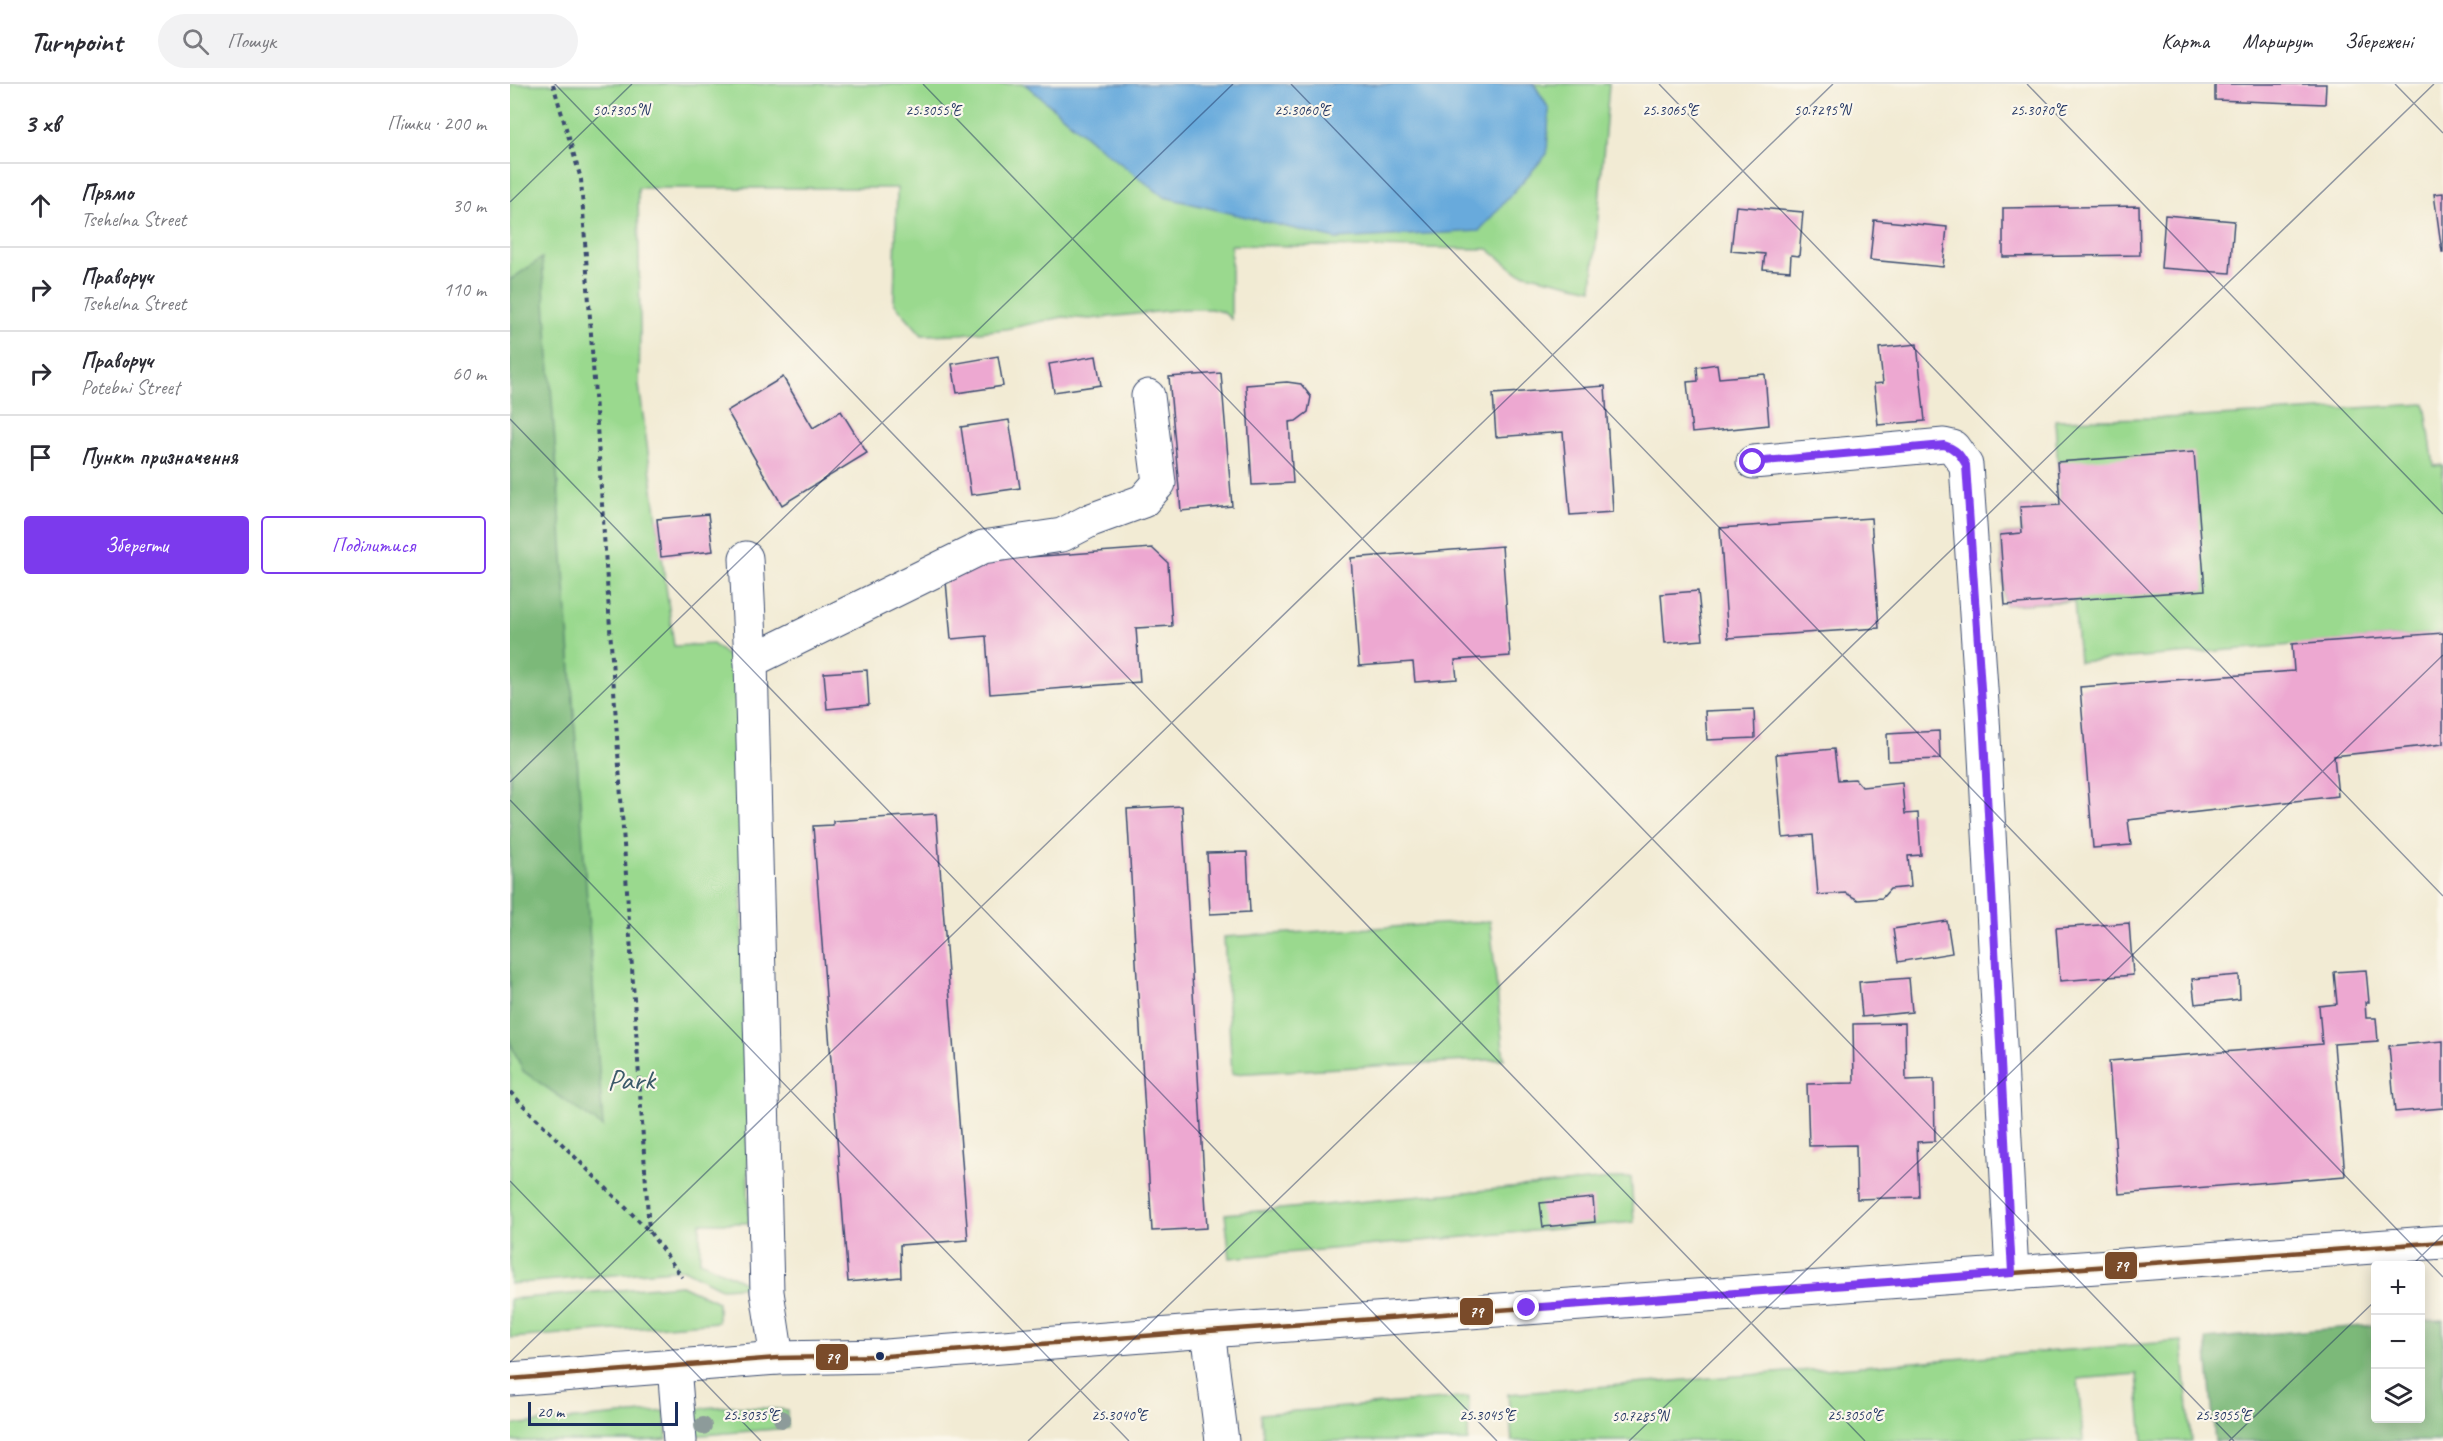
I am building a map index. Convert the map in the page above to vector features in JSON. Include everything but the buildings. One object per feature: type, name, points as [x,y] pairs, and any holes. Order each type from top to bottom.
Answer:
[{"type":"street","points":[[751,661],[983,547],[1062,535],[1090,520],[1143,501],[1159,483],[1148,396]]},
{"type":"street","points":[[1753,462],[1944,445],[1953,447],[1966,465],[1983,718],[2012,1273]]},
{"type":"street","points":[[746,558],[751,661],[767,1292],[777,1358]]},
{"type":"street","points":[[510,1379],[777,1358],[886,1356],[2443,1242]]},
{"type":"street","points":[[1208,1331],[1222,1441]]},
{"type":"street","points":[[674,1366],[680,1441]]},
{"type":"path","points":[[553,84],[581,179],[649,1231]]},
{"type":"path","points":[[510,1092],[649,1231],[682,1277]]},
{"type":"green space","name":"Park","points":[[510,84],[1025,84],[1098,146],[1549,109],[1534,84],[1609,84],[1592,289],[1517,272],[1488,249],[1231,245],[1231,319],[1223,312],[1211,309],[1184,309],[1090,319],[1063,317],[1006,329],[922,335],[894,303],[897,188],[638,188],[639,385],[674,646],[713,644],[737,664],[749,1223],[700,1223],[700,1261],[753,1286],[721,1288],[684,1269],[510,1284]]},
{"type":"green space","points":[[542,258],[603,1127],[523,1071],[510,1042],[510,280]]},
{"type":"green space","points":[[2425,404],[2434,466],[2443,465],[2443,633],[2079,662],[2074,601],[2005,605],[2000,535],[2022,533],[2020,507],[2060,505],[2055,420],[2201,417]]},
{"type":"green space","points":[[1490,921],[1504,1059],[1232,1074],[1224,937]]},
{"type":"green space","points":[[1631,1177],[1634,1222],[1230,1258],[1225,1214]]},
{"type":"green space","points":[[681,1285],[718,1302],[718,1322],[510,1338],[510,1299]]},
{"type":"green space","points":[[2443,1320],[2443,1441],[2215,1441],[2206,1339],[2371,1325],[2371,1423],[2425,1423],[2425,1321]]},
{"type":"green space","points":[[2182,1341],[2191,1441],[2143,1441],[2137,1374],[2078,1379],[2083,1441],[1512,1441],[1508,1394]]},
{"type":"green space","points":[[1469,1397],[1468,1441],[1264,1441],[1260,1414]]},
{"type":"green space","points":[[729,1406],[787,1410],[788,1428],[692,1436],[690,1409]]},
{"type":"green space","points":[[665,1411],[667,1439],[510,1441],[510,1425]]},
{"type":"water","points":[[1025,84],[1534,84],[1549,109],[1547,154],[1479,231],[1336,239],[1164,197],[1098,146]]},
{"type":"transit line","name":"79","points":[[510,1379],[777,1358],[886,1356],[2443,1242]]},
{"type":"route","points":[[1527,1308],[2012,1273],[1983,718],[1966,465],[1953,447],[1944,445],[1753,462]]}]
